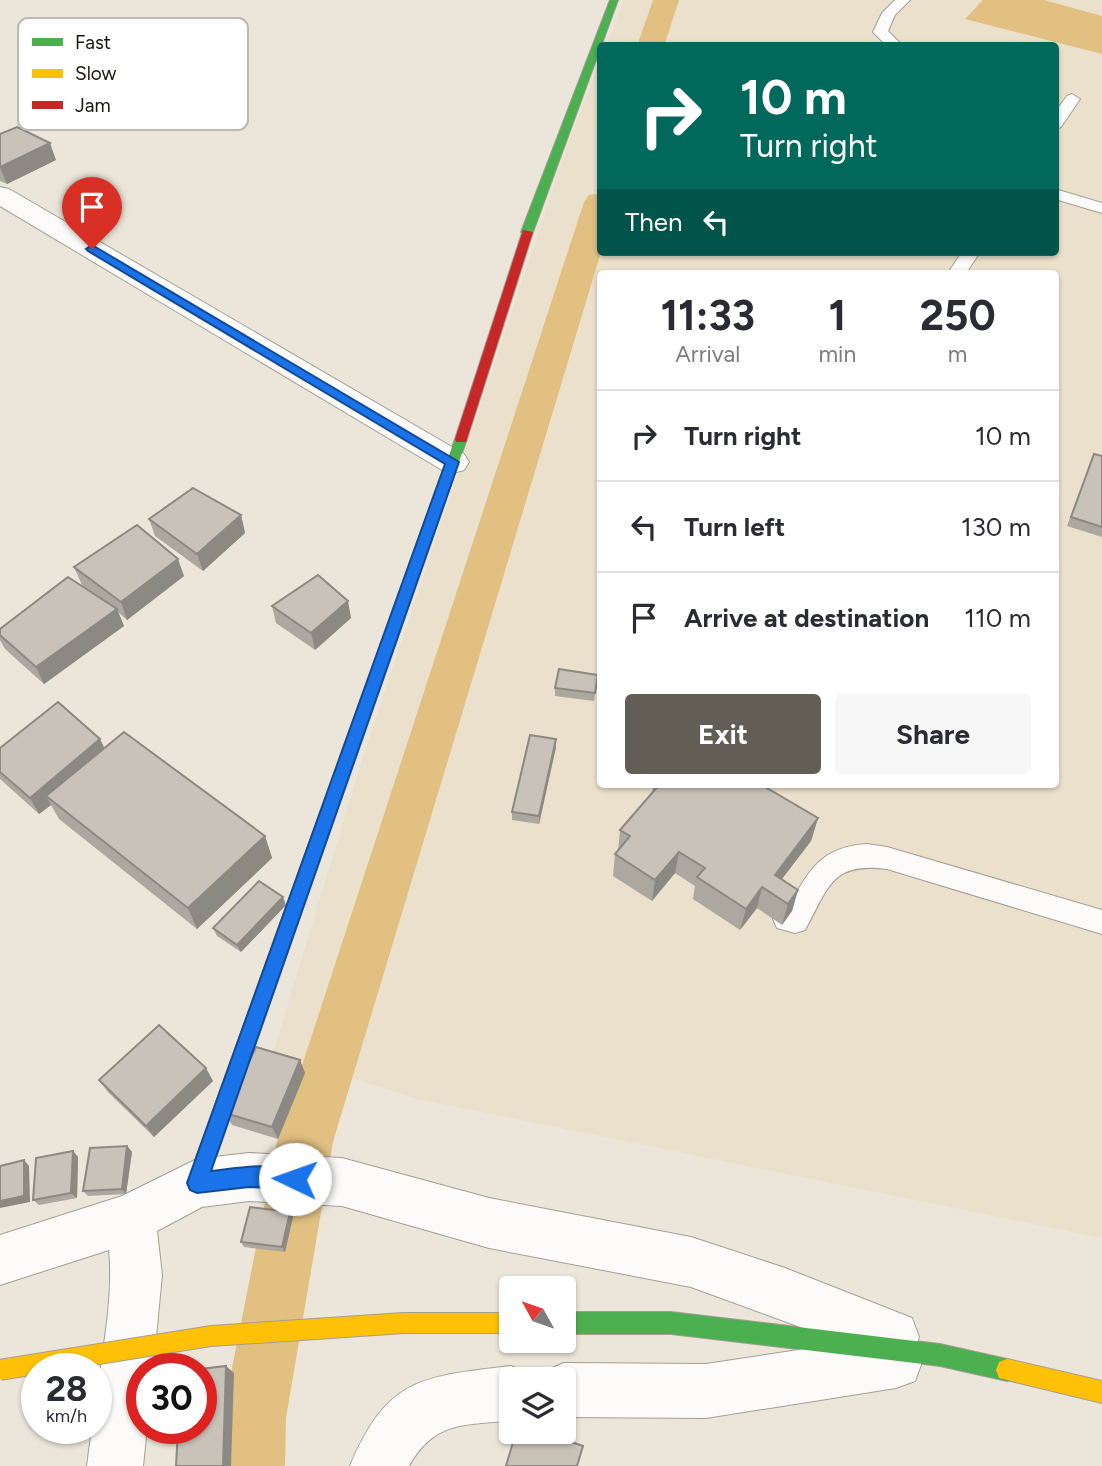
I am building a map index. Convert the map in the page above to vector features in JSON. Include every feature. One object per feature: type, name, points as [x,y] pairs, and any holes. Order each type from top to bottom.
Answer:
[{"type":"main road","points":[[598,42],[614,0]]},
{"type":"main road","points":[[197,1183],[473,408],[526,236],[597,46]]},
{"type":"main road","points":[[0,1370],[211,1336],[404,1323],[499,1323]]},
{"type":"main road","points":[[576,1323],[671,1323],[940,1355],[1102,1392]]},
{"type":"street","points":[[0,195],[453,462]]},
{"type":"street","points":[[0,1260],[131,1218],[197,1183],[249,1177],[342,1182],[489,1223],[691,1262],[785,1294],[940,1355]]},
{"type":"street","points":[[115,1466],[137,1275],[131,1218]]},
{"type":"street","points":[[576,1390],[706,1391],[940,1355]]},
{"type":"street","points":[[378,1466],[400,1428],[433,1403],[499,1395]]},
{"type":"lane","points":[[891,42],[880,32],[889,13],[903,0]]},
{"type":"lane","points":[[1059,118],[1072,99]]},
{"type":"lane","points":[[1059,195],[1102,208]]},
{"type":"lane","points":[[787,919],[796,920],[831,865],[856,854],[887,858],[1102,922]]},
{"type":"shaded area","points":[[624,0],[1102,0],[1102,1238],[417,1099],[273,1053],[366,747],[569,141],[597,69],[597,256],[1059,256],[1059,42],[607,42]]},
{"type":"shaded area","points":[[983,0],[1044,0],[1102,16],[1102,54],[1059,42],[965,19]]},
{"type":"building","points":[[17,127],[18,130],[50,143],[0,167],[0,134]]},
{"type":"building","points":[[1094,454],[1102,456],[1102,527],[1071,517]]},
{"type":"building","points":[[193,488],[241,515],[197,554],[149,519]]},
{"type":"building","points":[[137,525],[178,559],[121,602],[74,567]]},
{"type":"building","points":[[318,575],[348,601],[311,633],[272,606]]},
{"type":"building","points":[[68,577],[117,609],[36,667],[0,635],[0,629]]},
{"type":"building","points":[[559,669],[597,675],[595,693],[555,688]]},
{"type":"building","points":[[58,702],[100,739],[30,798],[0,772],[0,748]]},
{"type":"building","points":[[124,732],[265,836],[188,908],[46,796]]},
{"type":"building","points":[[530,735],[556,739],[539,816],[512,812]]},
{"type":"building","points":[[656,788],[767,788],[818,818],[775,875],[798,890],[788,904],[762,887],[746,909],[697,877],[705,868],[679,852],[655,880],[615,854],[630,836],[620,830]]},
{"type":"building","points":[[259,881],[283,897],[237,945],[213,928]]},
{"type":"building","points":[[159,1025],[206,1068],[146,1126],[99,1080]]},
{"type":"building","points":[[256,1047],[300,1060],[272,1127],[225,1113]]},
{"type":"building","points":[[127,1146],[122,1189],[83,1191],[90,1148]]},
{"type":"building","points":[[73,1151],[71,1193],[33,1200],[36,1158]]},
{"type":"building","points":[[24,1160],[24,1196],[0,1201],[0,1166]]},
{"type":"building","points":[[250,1207],[290,1212],[282,1247],[241,1242]]},
{"type":"building","points":[[226,1366],[223,1466],[176,1466],[177,1444],[217,1444],[217,1367]]},
{"type":"building","points":[[512,1444],[576,1444],[583,1446],[577,1466],[506,1466]]},
{"type":"waterway","points":[[651,42],[666,0]]},
{"type":"waterway","points":[[252,1466],[254,1418],[305,1142],[597,212]]},
{"type":"traffic: fast","points":[[598,42],[614,0]]},
{"type":"traffic: fast","points":[[527,232],[597,45]]},
{"type":"traffic: fast","points":[[197,1183],[461,439]]},
{"type":"traffic: fast","points":[[576,1323],[671,1323],[940,1355],[1007,1370]]},
{"type":"traffic: slow","points":[[0,1370],[211,1336],[404,1323],[499,1323]]},
{"type":"traffic: slow","points":[[1007,1370],[1102,1392]]},
{"type":"traffic: jam","points":[[461,439],[527,232]]},
{"type":"route","points":[[92,249],[453,462],[286,925],[197,1183],[249,1177],[295,1179]]}]
